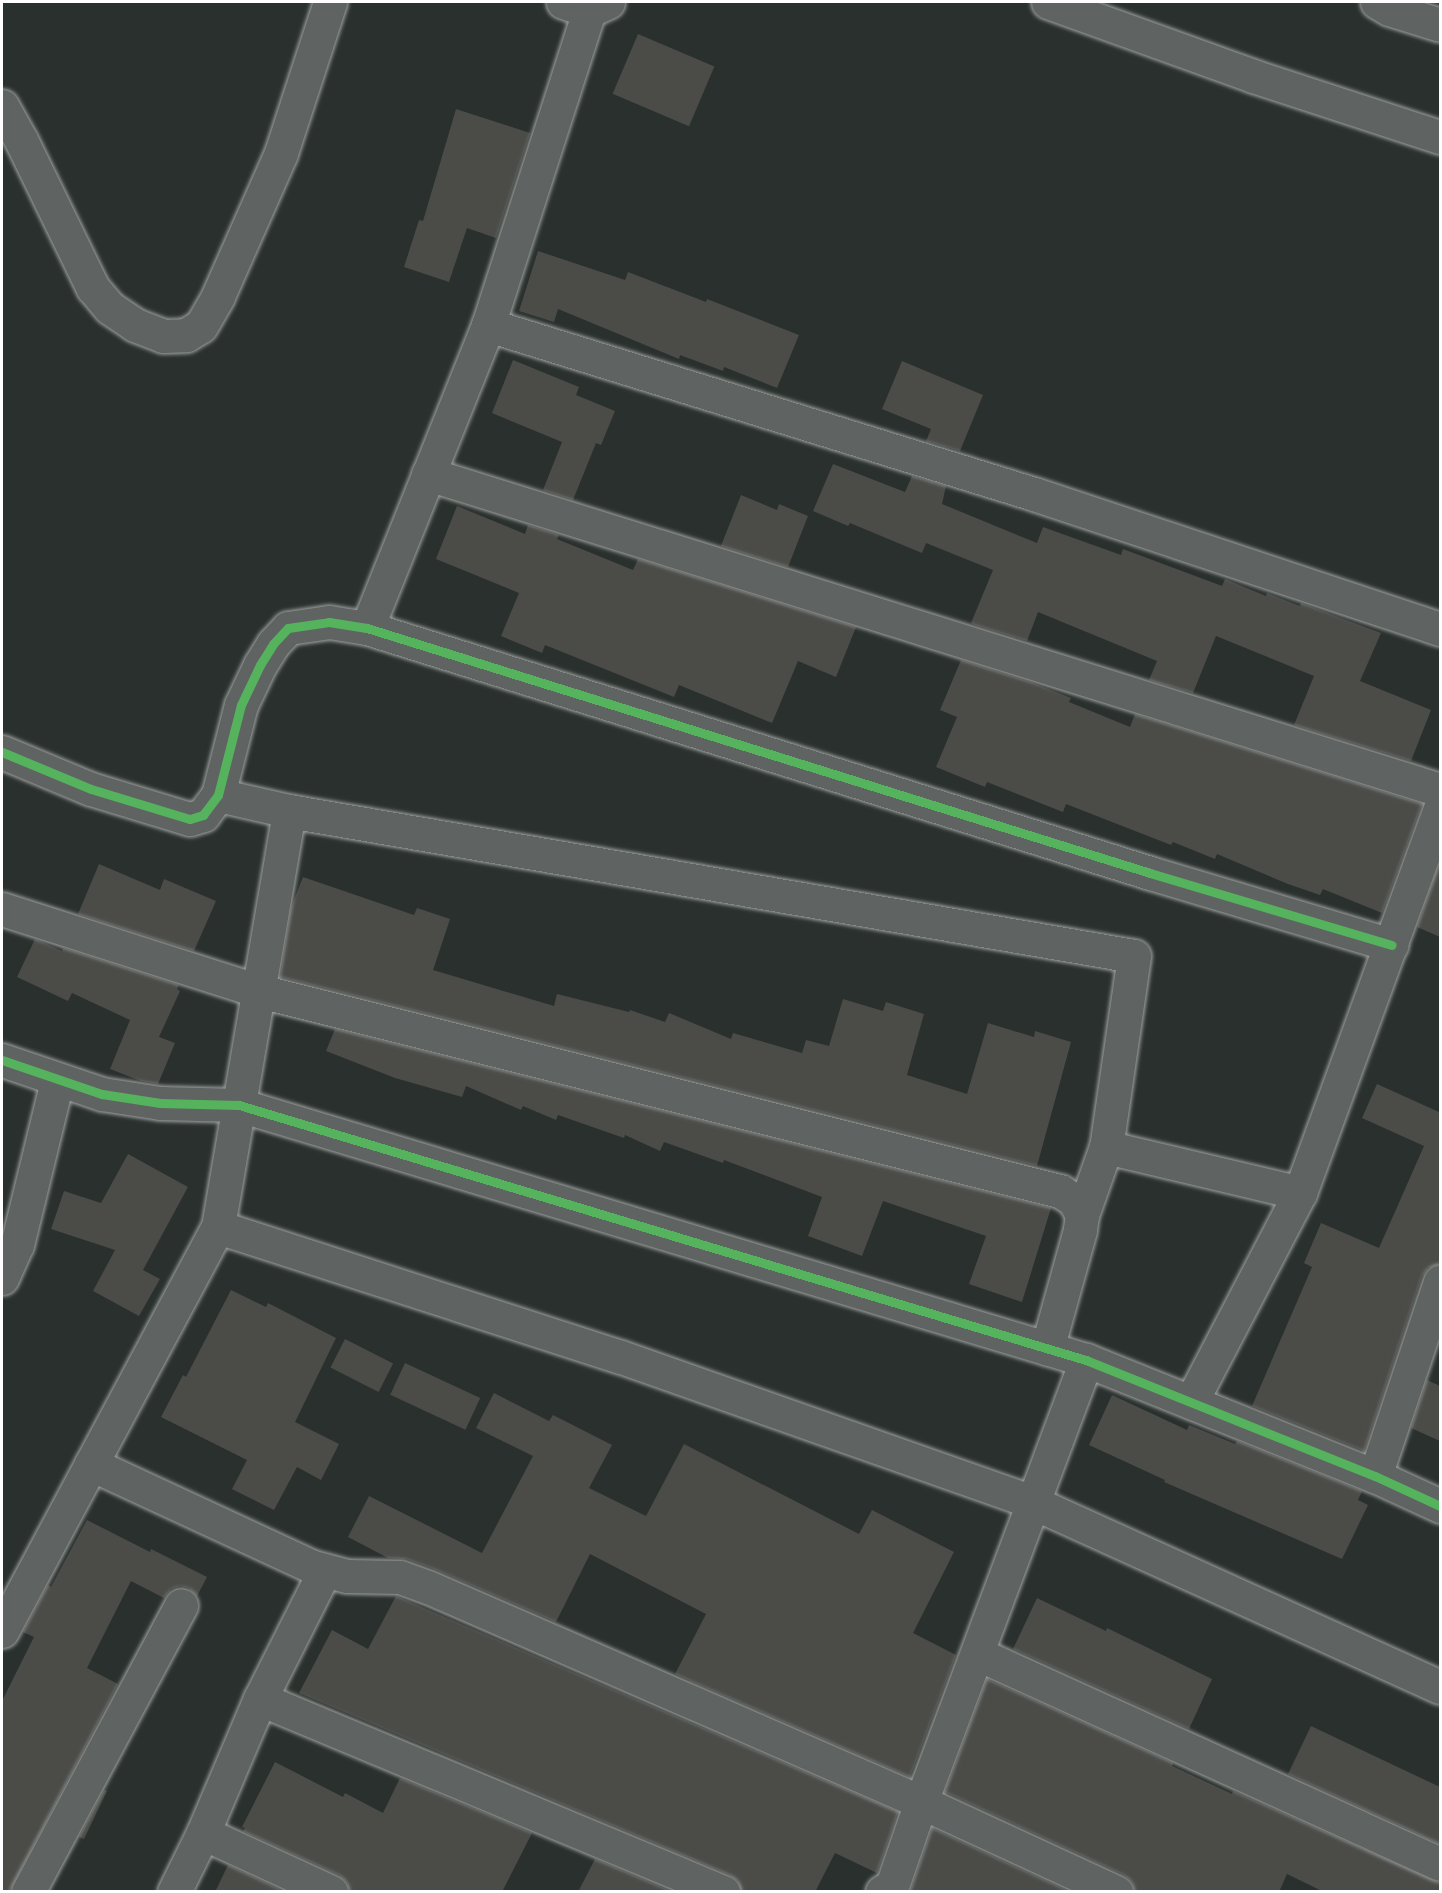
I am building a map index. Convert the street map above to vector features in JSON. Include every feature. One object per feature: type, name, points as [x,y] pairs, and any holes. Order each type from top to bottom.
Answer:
[{"type":"street","points":[[2,106],[93,288],[110,308],[135,326],[163,336],[186,335],[201,326],[218,296],[281,153],[330,2]]},
{"type":"street","points":[[1048,2],[1253,76],[1440,137]]},
{"type":"street","points":[[1377,2],[1389,9],[1440,25]]},
{"type":"street","points":[[368,628],[488,326],[587,5]]},
{"type":"street","points":[[488,326],[1034,494],[1440,629]]},
{"type":"street","points":[[428,474],[1440,790]]},
{"type":"street","points":[[2,752],[91,789],[190,819],[202,815],[218,795],[241,705],[273,644],[288,628],[329,622],[368,628],[1150,873],[1391,945]]},
{"type":"street","points":[[218,795],[289,811],[1134,956],[1106,1147],[1082,1215],[1080,1230],[1047,1349]]},
{"type":"street","points":[[1191,1402],[1300,1193],[1440,808]]},
{"type":"street","points":[[2,1630],[11,1590],[91,1464],[218,1227],[289,811]]},
{"type":"street","points":[[2,909],[259,991],[1060,1191],[1074,1200],[1082,1215]]},
{"type":"street","points":[[2,1060],[57,1081],[102,1094],[160,1102],[239,1105],[1086,1360],[1375,1476],[1440,1506]]},
{"type":"street","points":[[2,1278],[17,1245],[57,1081]]},
{"type":"street","points":[[1106,1147],[1300,1193]]},
{"type":"street","points":[[218,1227],[621,1357],[1032,1502],[1440,1687]]},
{"type":"street","points":[[1375,1476],[1440,1282]]},
{"type":"street","points":[[890,1890],[1086,1360]]},
{"type":"street","points":[[91,1464],[312,1567],[347,1576],[400,1577],[428,1587],[921,1802],[1116,1892]]},
{"type":"street","points":[[174,1892],[203,1833],[260,1699],[325,1570]]},
{"type":"street","points":[[28,1892],[181,1605]]},
{"type":"street","points":[[978,1654],[1440,1864]]},
{"type":"street","points":[[260,1699],[723,1892]]},
{"type":"street","points":[[203,1833],[330,1891]]},
{"type":"building","points":[[638,34],[714,66],[689,126],[613,94]]},
{"type":"building","points":[[456,109],[530,133],[496,238],[467,228],[449,282],[404,267],[419,220],[423,221]]},
{"type":"building","points":[[538,251],[625,280],[628,272],[706,302],[707,299],[799,335],[777,388],[724,367],[723,371],[680,355],[679,359],[558,309],[554,322],[519,311]]},
{"type":"building","points":[[513,360],[579,387],[576,395],[615,411],[601,445],[596,443],[573,500],[543,490],[562,442],[492,413]]},
{"type":"building","points":[[902,361],[983,395],[960,451],[926,441],[931,429],[882,409]]},
{"type":"building","points":[[833,464],[905,492],[912,476],[946,486],[942,504],[1037,543],[1043,527],[1121,555],[1123,549],[1222,586],[1225,579],[1266,596],[1267,593],[1300,606],[1301,603],[1381,633],[1360,681],[1431,710],[1411,761],[1294,725],[1314,676],[1216,636],[1193,693],[1149,680],[1157,661],[1038,612],[1027,641],[971,623],[993,570],[926,543],[922,553],[850,523],[848,526],[813,511]]},
{"type":"building","points":[[741,495],[777,510],[779,504],[808,516],[788,567],[721,546]]},
{"type":"building","points":[[457,506],[525,534],[528,525],[559,535],[557,539],[633,570],[638,559],[856,627],[836,677],[798,661],[772,723],[679,685],[674,697],[545,645],[542,653],[501,636],[519,593],[436,559]]},
{"type":"building","points":[[961,660],[1071,698],[1069,702],[1130,727],[1135,714],[1422,804],[1382,913],[1323,889],[1320,895],[1288,884],[1217,854],[1215,859],[1173,842],[1171,845],[1066,804],[1063,812],[987,782],[985,787],[936,767],[957,717],[940,710]]},
{"type":"building","points":[[1440,861],[1440,937],[1417,927]]},
{"type":"building","points":[[99,864],[160,890],[164,879],[216,901],[194,951],[78,914]]},
{"type":"building","points":[[303,877],[414,915],[417,908],[450,919],[433,970],[554,1006],[557,994],[629,1012],[630,1010],[665,1022],[669,1013],[731,1039],[733,1033],[802,1053],[806,1040],[829,1046],[843,999],[883,1011],[886,1002],[924,1014],[907,1075],[967,1094],[988,1023],[1034,1037],[1035,1031],[1071,1042],[1037,1166],[280,977],[291,908]]},
{"type":"building","points":[[35,939],[62,951],[63,948],[179,985],[177,989],[180,991],[159,1037],[175,1043],[158,1084],[141,1081],[110,1069],[130,1020],[72,993],[68,1001],[17,977]]},
{"type":"building","points":[[335,1029],[1051,1208],[1022,1302],[969,1284],[986,1236],[883,1201],[862,1256],[808,1236],[822,1197],[724,1160],[723,1163],[664,1142],[660,1151],[625,1135],[624,1138],[558,1115],[556,1120],[523,1106],[521,1110],[466,1086],[462,1097],[395,1078],[326,1051]]},
{"type":"building","points":[[1377,1084],[1439,1112],[1440,1108],[1440,1264],[1428,1268],[1422,1276],[1364,1451],[1252,1406],[1312,1267],[1304,1263],[1321,1223],[1379,1248],[1424,1146],[1362,1118]]},
{"type":"building","points":[[128,1154],[188,1187],[143,1270],[160,1279],[139,1316],[93,1291],[115,1250],[51,1229],[64,1191],[101,1203]]},
{"type":"building","points":[[231,1290],[266,1307],[268,1303],[336,1338],[295,1422],[339,1444],[321,1480],[297,1467],[274,1510],[232,1489],[247,1460],[161,1417],[183,1375],[186,1377]]},
{"type":"building","points":[[345,1339],[393,1364],[379,1392],[330,1368]]},
{"type":"building","points":[[405,1363],[480,1398],[465,1430],[390,1395]]},
{"type":"building","points":[[1427,1380],[1440,1386],[1440,1441],[1411,1428]]},
{"type":"building","points":[[494,1393],[549,1421],[553,1415],[612,1445],[589,1488],[646,1516],[684,1444],[859,1534],[872,1510],[954,1552],[913,1633],[956,1655],[910,1777],[675,1674],[706,1614],[590,1554],[556,1622],[434,1569],[406,1559],[388,1558],[348,1537],[369,1496],[482,1553],[533,1456],[476,1428]]},
{"type":"building","points":[[1112,1395],[1187,1430],[1189,1425],[1235,1444],[1237,1441],[1362,1491],[1358,1500],[1368,1505],[1342,1559],[1164,1482],[1165,1480],[1089,1445]]},
{"type":"building","points":[[87,1520],[150,1552],[151,1549],[207,1577],[197,1596],[189,1588],[180,1586],[171,1589],[164,1598],[131,1581],[87,1668],[118,1684],[9,1892],[2,1892],[2,1701],[34,1637],[23,1632],[48,1585],[51,1587]]},
{"type":"building","points":[[396,1596],[898,1812],[877,1873],[835,1853],[815,1892],[741,1892],[738,1881],[730,1875],[299,1693],[332,1630],[368,1649]]},
{"type":"building","points":[[1037,1598],[1106,1631],[1107,1628],[1212,1679],[1189,1729],[1013,1649]]},
{"type":"building","points":[[987,1679],[1173,1763],[1172,1766],[1232,1794],[1233,1791],[1440,1883],[1440,1892],[1324,1892],[1287,1874],[1279,1892],[1135,1892],[1132,1882],[1124,1875],[945,1792]]},
{"type":"building","points":[[1311,1726],[1440,1787],[1440,1844],[1288,1774]]},
{"type":"building","points":[[275,1762],[343,1797],[345,1793],[383,1813],[400,1778],[532,1833],[502,1892],[350,1892],[347,1882],[339,1875],[243,1831],[245,1828],[242,1827]]},
{"type":"building","points":[[106,1786],[104,1790],[107,1791],[84,1839],[79,1837]]},
{"type":"building","points":[[932,1828],[1070,1892],[910,1892]]},
{"type":"building","points":[[595,1859],[673,1892],[578,1892]]},
{"type":"building","points":[[228,1865],[285,1892],[215,1892]]},
{"type":"cycle path","points":[[2,752],[91,789],[190,819],[203,815],[218,795],[241,705],[273,644],[288,628],[329,622],[367,628],[1150,873],[1391,945]]},
{"type":"cycle path","points":[[2,1060],[102,1094],[160,1103],[239,1105],[1086,1360],[1375,1476],[1440,1506]]}]
